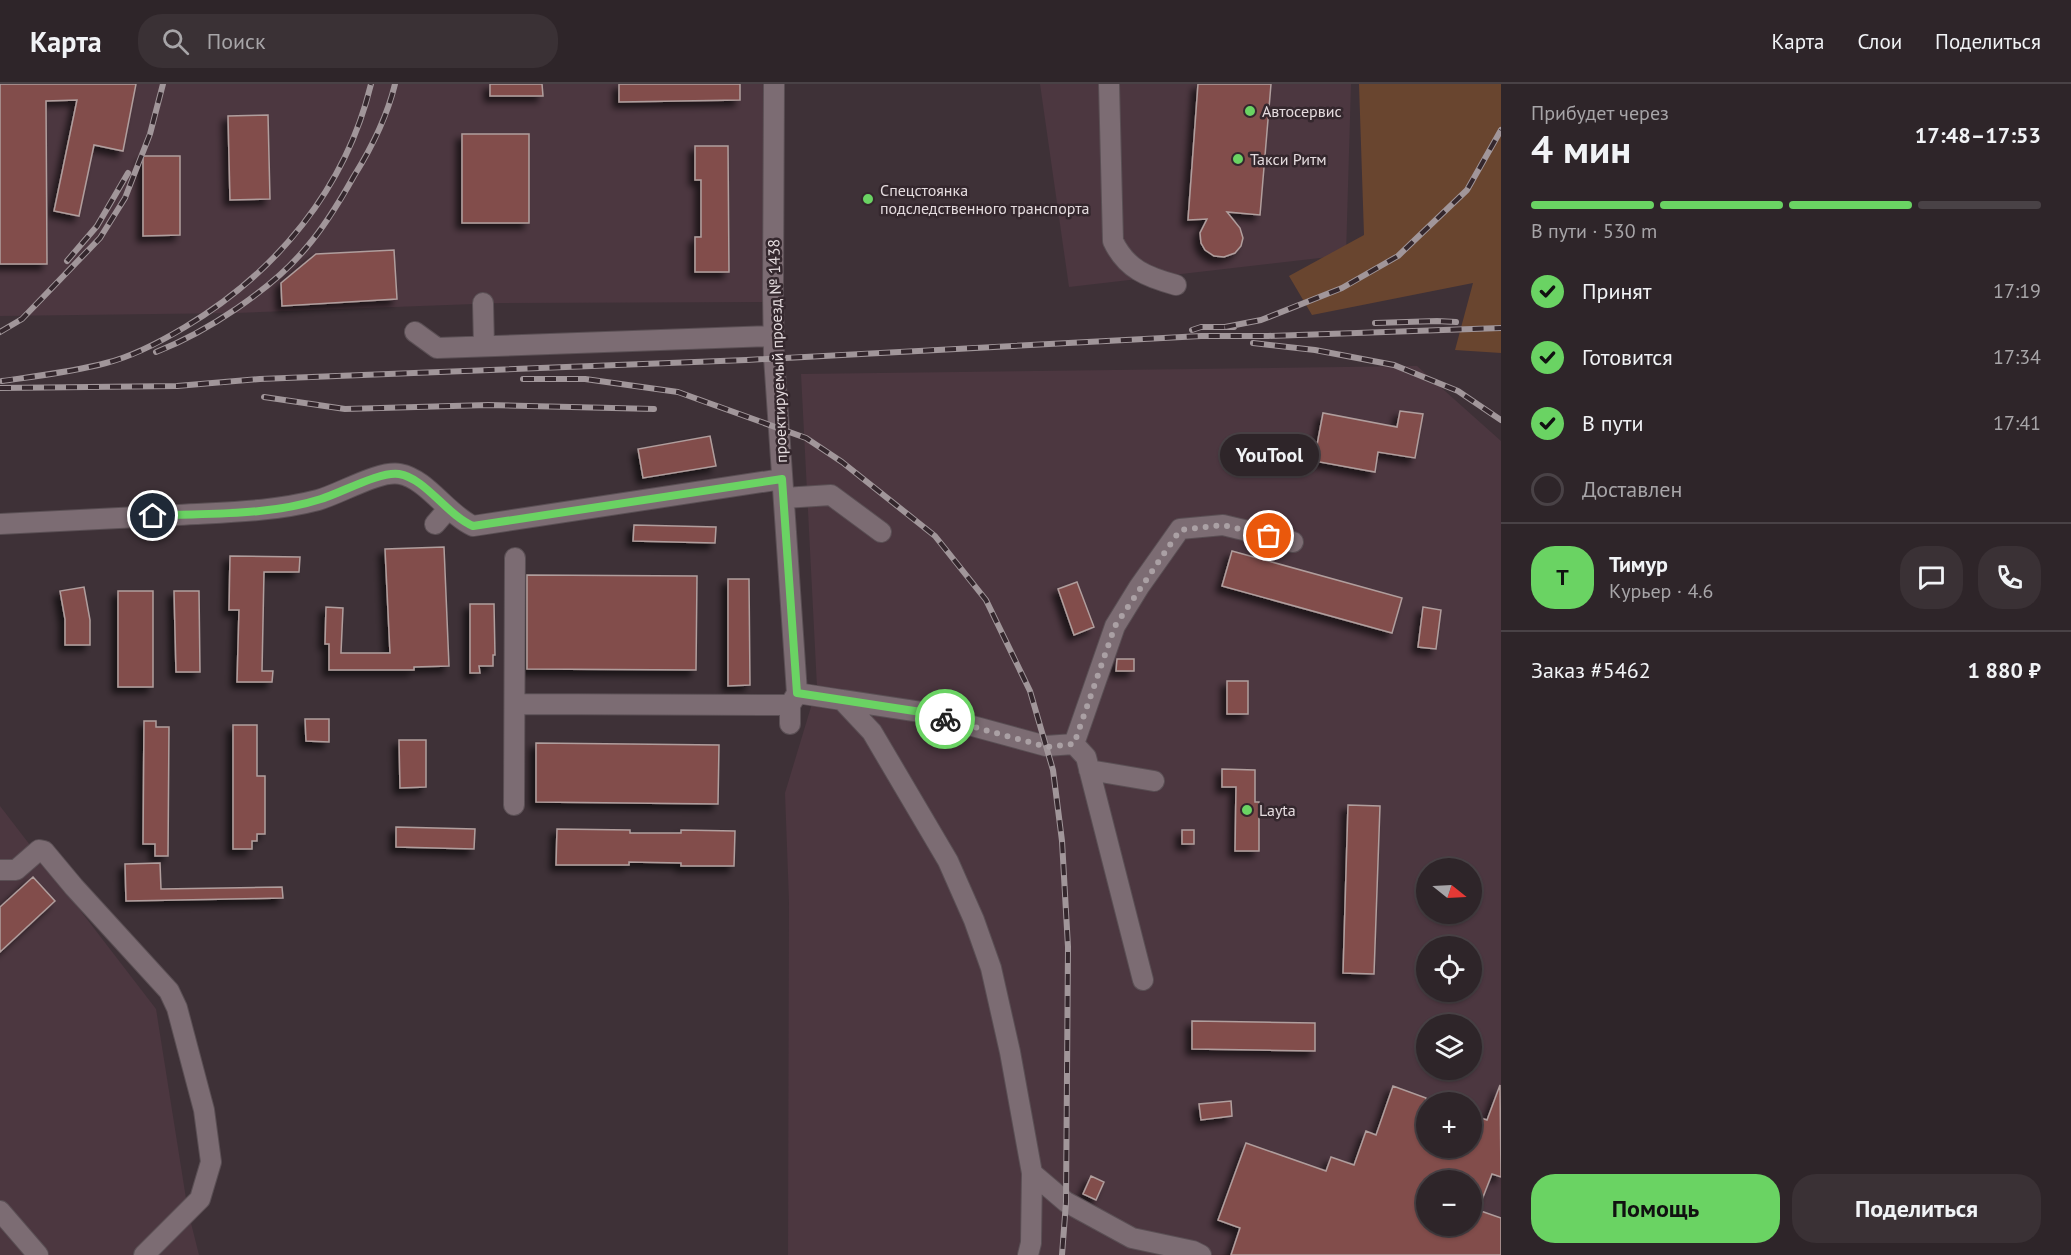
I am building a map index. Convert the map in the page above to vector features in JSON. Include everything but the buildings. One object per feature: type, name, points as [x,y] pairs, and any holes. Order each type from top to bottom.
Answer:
[{"type":"street","name":"проектируемый проезд № 1438","points":[[774,84],[775,439],[783,488],[793,707]]},
{"type":"street","points":[[1109,84],[1113,241],[1119,254],[1134,268],[1152,279],[1176,285]]},
{"type":"street","points":[[483,303],[484,346]]},
{"type":"street","points":[[415,332],[437,348],[774,336]]},
{"type":"street","points":[[0,524],[262,510],[320,500],[381,476],[398,473],[411,477],[421,484],[442,516],[473,526],[783,488],[831,495],[881,532]]},
{"type":"street","points":[[1074,744],[1115,626],[1180,530],[1223,525],[1293,542]]},
{"type":"street","points":[[514,805],[515,558]]},
{"type":"street","points":[[842,700],[872,732],[948,861],[974,920],[991,968],[1010,1052],[1032,1173],[1028,1255]]},
{"type":"street","points":[[514,704],[793,707],[842,700],[921,712],[1047,747],[1074,744]]},
{"type":"street","points":[[1074,744],[1086,757],[1143,980]]},
{"type":"street","points":[[1089,770],[1154,781]]},
{"type":"street","points":[[0,870],[16,870],[39,850],[44,851],[169,991],[177,1008],[204,1110],[211,1162],[200,1199],[144,1255]]},
{"type":"street","points":[[1032,1173],[1066,1202],[1132,1238],[1193,1251],[1201,1255]]},
{"type":"street","points":[[0,1211],[38,1255]]},
{"type":"shaded area","points":[[0,84],[765,84],[766,302],[501,303],[235,313],[0,316]]},
{"type":"shaded area","points":[[1040,84],[1351,84],[1346,255],[1069,287]]},
{"type":"shaded area","points":[[1359,84],[1501,84],[1501,353],[1455,350],[1473,283],[1312,315],[1289,276],[1364,235]]},
{"type":"shaded area","points":[[1417,366],[1501,441],[1501,1255],[788,1255],[789,901],[785,793],[817,687],[801,374]]},
{"type":"shaded area","points":[[0,806],[156,1009],[188,1211],[199,1255],[0,1255]]},
{"type":"railway","points":[[0,332],[22,319],[100,238],[125,198],[150,134],[163,84]]},
{"type":"railway","points":[[2,381],[80,369],[137,352],[185,327],[249,281],[303,224],[325,192],[360,122],[371,84]]},
{"type":"railway","points":[[156,352],[176,344],[217,321],[257,294],[292,264],[320,231],[367,154],[383,120],[395,84]]},
{"type":"railway","points":[[1225,327],[1261,320],[1342,288],[1398,256],[1467,190],[1501,130]]},
{"type":"railway","points":[[67,261],[97,226],[128,173]]},
{"type":"railway","points":[[1375,323],[1456,322]]},
{"type":"railway","points":[[1192,330],[1201,327],[1234,327]]},
{"type":"railway","points":[[0,388],[177,386],[260,379],[746,360],[1201,336],[1501,328]]},
{"type":"railway","points":[[1253,343],[1315,350],[1394,365],[1458,391],[1501,420]]},
{"type":"railway","points":[[523,379],[585,379],[678,392],[806,438],[842,462],[935,536],[986,600],[1030,691],[1053,770],[1062,841],[1068,947],[1066,1202],[1062,1255]]},
{"type":"railway","points":[[264,397],[345,409],[488,405],[654,409]]},
{"type":"way so far","points":[[945,719],[1047,747],[1074,744],[1115,626],[1139,587],[1180,530],[1223,525],[1269,536]]},
{"type":"place","name":"Автосервис","points":[[1250,111]]},
{"type":"place","name":"Такси Ритм","points":[[1238,159]]},
{"type":"place","name":"Спецстоянка подследственного транспорта","points":[[868,199]]},
{"type":"place","name":"YouTool","points":[[1269,536]]},
{"type":"place","name":"Layta","points":[[1247,810]]},
{"type":"route","points":[[153,516],[262,510],[292,506],[320,500],[381,476],[398,473],[411,477],[421,484],[461,521],[473,526],[782,479],[797,693],[921,712],[945,719]]}]
